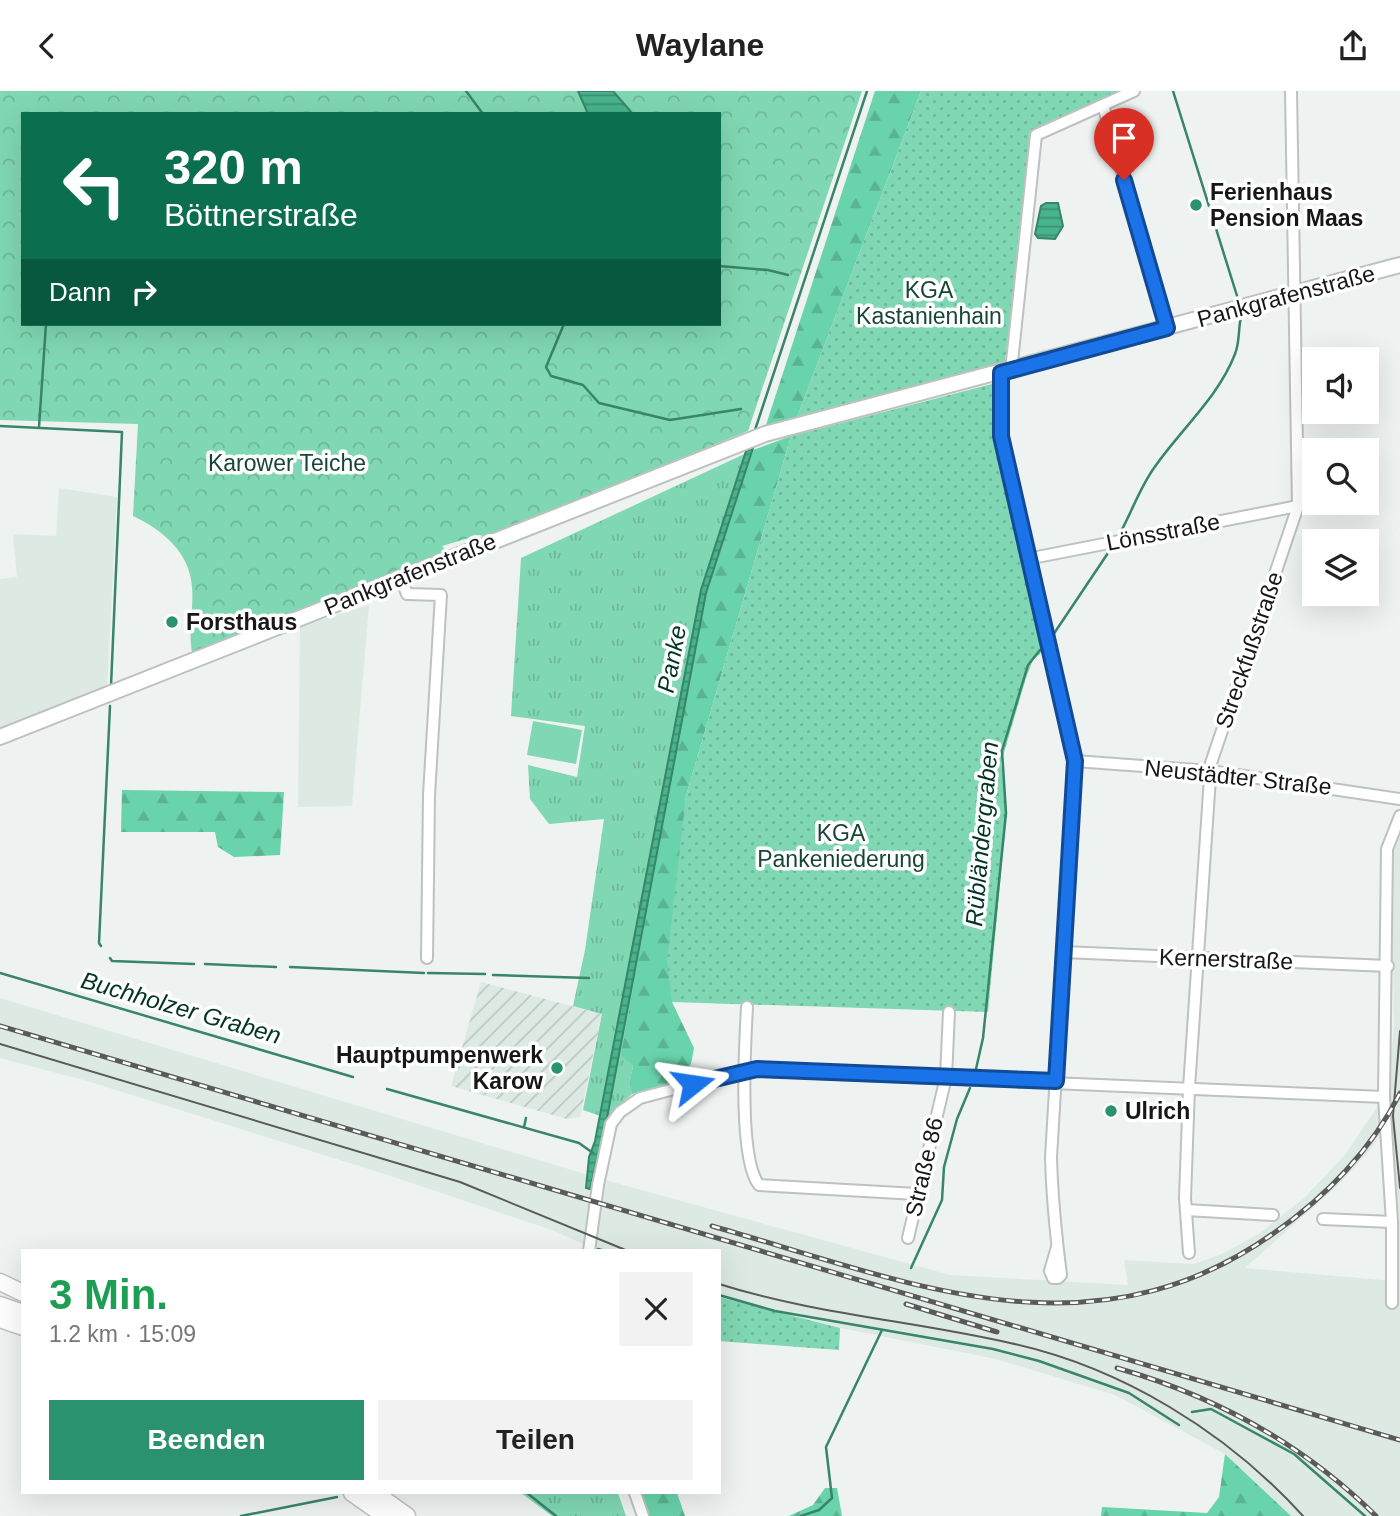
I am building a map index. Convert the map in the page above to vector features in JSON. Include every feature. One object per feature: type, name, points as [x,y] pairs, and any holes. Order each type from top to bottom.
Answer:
[{"type":"highway","points":[[0,1282],[21,1292]]},
{"type":"highway","points":[[0,1305],[21,1312]]},
{"type":"highway","points":[[0,1319],[21,1326]]},
{"type":"highway","points":[[353,1494],[385,1516]]},
{"type":"highway","points":[[376,1494],[407,1516]]},
{"type":"main road","name":"Pankgrafenstraße","points":[[0,737],[765,434],[1400,265]]},
{"type":"street","points":[[1057,1247],[1051,1157],[1075,761],[1001,436],[1006,372],[1036,135],[1134,91]]},
{"type":"street","name":"Streckfußstraße","points":[[1189,1253],[1186,1210],[1189,1088],[1200,958],[1210,771],[1298,506],[1291,91]]},
{"type":"street","points":[[1103,105],[1167,328]]},
{"type":"street","name":"Lönsstraße","points":[[1027,559],[1298,506]]},
{"type":"street","points":[[401,578],[407,594],[441,595],[429,795],[426,958]]},
{"type":"street","name":"Neustädter Straße","points":[[1075,761],[1210,771],[1400,799]]},
{"type":"street","points":[[1392,1303],[1392,1222],[1384,1097],[1388,966],[1387,849],[1400,816]]},
{"type":"street","name":"Kernerstraße","points":[[1064,952],[1388,966]]},
{"type":"street","points":[[747,1007],[746,1128],[752,1173],[759,1185],[917,1194]]},
{"type":"street","name":"Straße 86","points":[[908,1238],[946,1077],[949,1012]]},
{"type":"street","points":[[589,1249],[598,1185],[611,1124],[620,1112],[640,1098],[746,1070],[1056,1081],[1384,1097]]},
{"type":"street","points":[[1186,1210],[1273,1215]]},
{"type":"street","points":[[1323,1219],[1392,1222]]},
{"type":"street","points":[[635,1494],[643,1516]]},
{"type":"shaded area","points":[[578,91],[613,91],[631,112],[587,112]]},
{"type":"shaded area","points":[[1058,203],[1063,226],[1055,239],[1038,238],[1035,234],[1041,206]]},
{"type":"shaded area","points":[[753,448],[706,593],[607,1118],[590,1189],[586,1188],[589,1157],[595,1141],[701,590],[746,451]]},
{"type":"shaded area","points":[[59,488],[117,497],[107,688],[0,730],[0,579],[17,577],[13,534],[56,536]]},
{"type":"shaded area","points":[[369,605],[352,806],[298,807],[300,626]]},
{"type":"shaded area","points":[[1400,824],[1400,1516],[1291,1516],[1225,1454],[1115,1395],[996,1359],[840,1328],[721,1298],[721,1249],[595,1249],[552,1230],[391,1176],[87,1081],[0,1058],[0,998],[605,1180],[950,1275],[1128,1285],[1124,1260],[1194,1264],[1224,1253],[1260,1233],[1305,1197],[1344,1156],[1376,1109],[1387,1099],[1394,1024],[1391,850]],"holes":[[[1387,1125],[1394,1281],[1245,1268],[1338,1185],[1370,1150]]]},
{"type":"shaded area","points":[[481,982],[602,1014],[580,1117],[567,1119],[451,1086]]},
{"type":"green space","name":"Karower Teiche","points":[[0,91],[862,91],[748,431],[488,537],[479,535],[442,546],[448,552],[192,652],[192,587],[186,564],[173,544],[155,528],[133,516],[138,424],[0,420]]},
{"type":"green space","points":[[875,91],[921,91],[796,420],[765,428]]},
{"type":"green space","name":"KGA Kastanienhain","points":[[921,91],[1126,91],[1033,133],[1004,369],[796,420]]},
{"type":"green space","name":"KGA Pankeniederung","points":[[996,385],[993,436],[1042,652],[1033,660],[1026,678],[1001,763],[1007,809],[988,1012],[672,1002],[667,961],[686,796],[791,436]]},
{"type":"green space","points":[[791,436],[686,796],[672,1002],[694,1048],[691,1064],[676,1083],[632,1094],[629,1085],[633,1066],[621,1055],[706,594],[753,450]]},
{"type":"green space","points":[[753,450],[706,594],[696,639],[622,1055],[633,1066],[629,1085],[632,1094],[618,1106],[609,1119],[583,1110],[602,1014],[573,1006],[585,950],[604,819],[549,824],[530,799],[528,765],[577,777],[585,726],[511,716],[521,558]]},
{"type":"green space","points":[[533,721],[582,730],[576,764],[527,755]]},
{"type":"green space","points":[[122,790],[284,792],[280,855],[234,857],[218,847],[215,832],[121,832]]},
{"type":"green space","points":[[721,1298],[840,1328],[839,1350],[721,1341]]},
{"type":"green space","points":[[1225,1454],[1291,1516],[1101,1516],[1102,1507],[1207,1513],[1219,1497]]},
{"type":"green space","points":[[825,1488],[837,1488],[842,1516],[789,1516],[813,1505]]},
{"type":"green space","points":[[522,1494],[618,1494],[626,1516],[552,1516]]},
{"type":"green space","points":[[638,1494],[677,1494],[685,1516],[647,1516]]},
{"type":"waterway","points":[[466,91],[482,112]]},
{"type":"waterway","name":"Panke","points":[[754,433],[867,91]]},
{"type":"waterway","name":"Rübländergraben","points":[[1173,91],[1238,299]]},
{"type":"waterway","points":[[721,266],[768,270],[788,275]]},
{"type":"waterway","name":"Rübländergraben","points":[[1119,535],[1149,476],[1228,370],[1237,349],[1241,317]]},
{"type":"waterway","points":[[39,427],[46,326]]},
{"type":"waterway","points":[[563,326],[546,367],[551,376],[583,385],[599,403],[670,420],[741,409]]},
{"type":"waterway","points":[[0,426],[122,432],[111,686]]},
{"type":"waterway","name":"Rübländergraben","points":[[1053,635],[1110,550]]},
{"type":"waterway","name":"Rübländergraben","points":[[976,1069],[983,1038],[1006,813],[1002,751],[1028,665],[1040,650]]},
{"type":"waterway","points":[[101,946],[99,943],[110,706]]},
{"type":"waterway","points":[[110,958],[112,961],[194,964]]},
{"type":"waterway","points":[[205,964],[276,967]]},
{"type":"waterway","points":[[290,967],[424,973]]},
{"type":"waterway","name":"Buchholzer Graben","points":[[0,973],[353,1077]]},
{"type":"waterway","points":[[428,973],[485,974]]},
{"type":"waterway","points":[[493,975],[589,978]]},
{"type":"waterway","name":"Rübländergraben","points":[[911,1268],[942,1200],[944,1167],[957,1119],[970,1088]]},
{"type":"waterway","name":"Buchholzer Graben","points":[[387,1089],[579,1143],[593,1153]]},
{"type":"waterway","points":[[524,1127],[526,1118]]},
{"type":"waterway","points":[[721,1296],[775,1311],[993,1349],[1039,1361],[1129,1393],[1179,1425]]},
{"type":"waterway","name":"Rübländergraben","points":[[801,1516],[819,1510],[832,1498],[826,1447],[882,1330]]},
{"type":"waterway","points":[[1192,1412],[1211,1409],[1294,1454],[1365,1516]]},
{"type":"waterway","points":[[528,1494],[556,1516]]},
{"type":"waterway","points":[[241,1516],[337,1497]]},
{"type":"tram line","points":[[1400,1031],[1393,1116],[1400,1188]]},
{"type":"tram line","points":[[0,1044],[460,1182],[623,1249]]},
{"type":"tram line","points":[[721,1285],[791,1303],[1010,1343],[1092,1368],[1170,1407],[1206,1431],[1273,1485],[1303,1516]]},
{"type":"railway","points":[[0,1026],[1400,1440]]},
{"type":"railway","points":[[712,1226],[926,1287],[996,1299],[1066,1303],[1135,1295],[1205,1273],[1293,1219],[1329,1188],[1362,1152],[1389,1114],[1400,1093]]},
{"type":"railway","points":[[906,1304],[997,1332]]},
{"type":"railway","points":[[1117,1368],[1189,1393],[1256,1426],[1319,1467],[1376,1516]]},
{"type":"place","name":"Ferienhaus Pension Maas","points":[[1196,205]]},
{"type":"place","name":"Forsthaus","points":[[172,622]]},
{"type":"place","name":"Hauptpumpenwerk Karow","points":[[557,1068]]},
{"type":"place","name":"Ulrich","points":[[1111,1111]]},
{"type":"route","points":[[693,1084],[757,1069],[1056,1081],[1075,761],[1001,436],[1001,373],[1167,328],[1124,180]]}]
